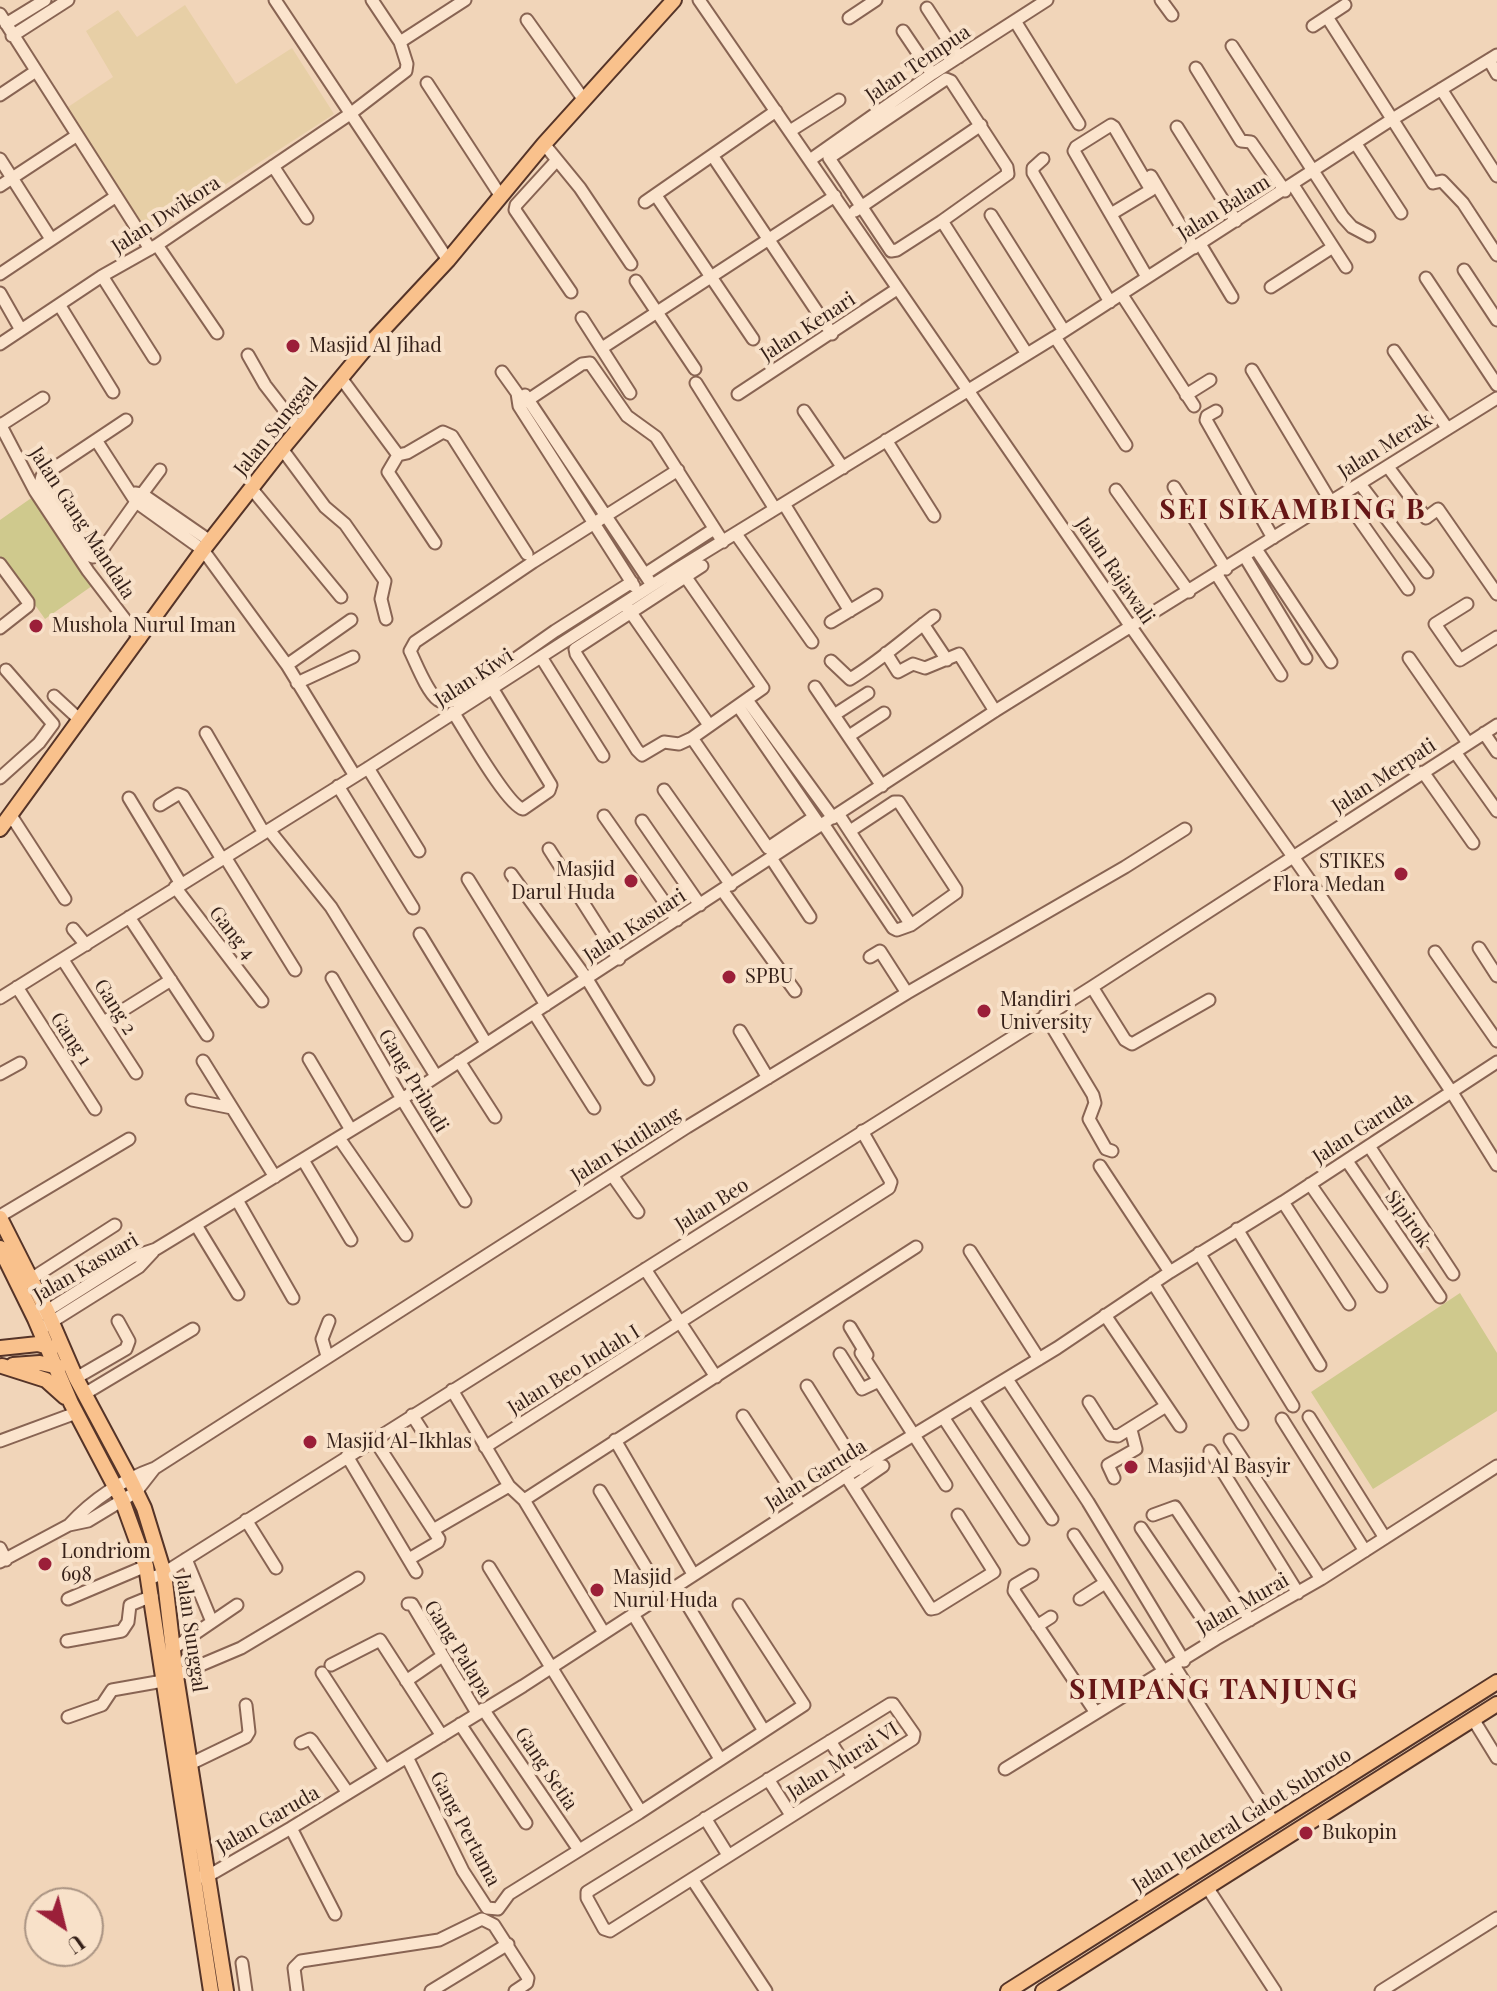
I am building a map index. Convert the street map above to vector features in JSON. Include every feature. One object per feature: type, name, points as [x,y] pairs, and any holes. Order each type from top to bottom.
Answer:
[{"type":"main road","name":"Jalan Sunggal","points":[[3,821],[206,546],[282,449],[341,378],[448,260],[544,144],[674,0]]},
{"type":"main road","name":"Jalan Sunggal","points":[[0,1217],[31,1279],[43,1320],[46,1345],[61,1360]]},
{"type":"main road","name":"Jalan Sunggal","points":[[0,1248],[43,1320],[61,1360],[74,1408],[118,1493],[148,1572],[190,1764],[201,1877]]},
{"type":"main road","points":[[4,1348],[27,1335],[43,1320]]},
{"type":"main road","points":[[4,1348],[46,1345]]},
{"type":"main road","points":[[1,1366],[61,1360],[75,1376]]},
{"type":"main road","points":[[1,1366],[46,1380],[74,1408]]},
{"type":"main road","name":"Jalan Sunggal","points":[[75,1376],[136,1492],[164,1573],[174,1648],[170,1679],[201,1877],[211,1991]]},
{"type":"main road","name":"Jalan Jenderal Gatot Subroto","points":[[1008,1991],[1497,1682]]},
{"type":"main road","name":"Jalan Jenderal Gatot Subroto","points":[[1052,1989],[1497,1704]]},
{"type":"main road","points":[[1453,1710],[1468,1722]]},
{"type":"main road","name":"Jalan Sunggal","points":[[208,1931],[226,1991]]},
{"type":"street","points":[[6,25],[45,0]]},
{"type":"street","points":[[6,25],[68,0]]},
{"type":"street","points":[[275,0],[448,260]]},
{"type":"street","points":[[372,0],[400,42],[465,0]]},
{"type":"street","name":"Jalan Rajawali","points":[[699,0],[1131,627],[1313,885],[1497,1165]]},
{"type":"street","points":[[849,18],[876,0]]},
{"type":"street","name":"Jalan Tempua","points":[[810,160],[932,74],[1047,0]]},
{"type":"street","points":[[1161,0],[1172,15]]},
{"type":"street","points":[[1313,26],[1345,5]]},
{"type":"street","points":[[927,8],[959,57]]},
{"type":"street","points":[[1327,17],[1433,183],[1442,181],[1463,203],[1497,255]]},
{"type":"street","points":[[527,20],[584,100]]},
{"type":"street","points":[[1015,21],[1079,124]]},
{"type":"street","points":[[6,25],[115,197],[217,333]]},
{"type":"street","points":[[903,31],[932,74]]},
{"type":"street","name":"Jalan Dwikora","points":[[0,344],[102,276],[153,247],[350,114],[406,71],[400,42]]},
{"type":"street","points":[[1232,46],[1347,222],[1369,236]]},
{"type":"street","points":[[1493,58],[1497,74]]},
{"type":"street","name":"Jalan Balam","points":[[969,389],[1493,58]]},
{"type":"street","points":[[1196,68],[1241,141],[1251,142],[1289,188],[1346,267]]},
{"type":"street","points":[[0,95],[36,71]]},
{"type":"street","points":[[946,79],[951,81],[981,125],[1007,167],[1008,174],[942,221],[892,251],[830,162],[831,155],[946,79]]},
{"type":"street","points":[[427,83],[500,195]]},
{"type":"street","points":[[1441,89],[1497,176]]},
{"type":"street","points":[[790,131],[839,100]]},
{"type":"street","points":[[645,202],[776,111]]},
{"type":"street","points":[[848,215],[981,125]]},
{"type":"street","points":[[1111,214],[1151,190],[1111,125],[1074,149],[1111,214],[1147,277]]},
{"type":"street","points":[[1121,127],[1232,297]]},
{"type":"street","points":[[1177,127],[1236,221]]},
{"type":"street","points":[[0,186],[76,136]]},
{"type":"street","points":[[544,144],[580,188],[631,264]]},
{"type":"street","points":[[1356,144],[1401,213]]},
{"type":"street","points":[[0,159],[51,239]]},
{"type":"street","points":[[1043,159],[1033,168],[1033,173],[1110,302]]},
{"type":"street","points":[[557,160],[516,205],[515,210],[571,292]]},
{"type":"street","points":[[716,161],[832,334]]},
{"type":"street","points":[[273,166],[307,218]]},
{"type":"street","points":[[602,348],[835,196]]},
{"type":"street","points":[[0,274],[115,197]]},
{"type":"street","points":[[659,200],[753,339]]},
{"type":"street","points":[[991,215],[1126,445]]},
{"type":"street","points":[[942,221],[1027,354]]},
{"type":"street","points":[[1271,287],[1333,247]]},
{"type":"street","points":[[1464,270],[1497,320]]},
{"type":"street","points":[[102,276],[154,358]]},
{"type":"street","points":[[1426,278],[1497,385]]},
{"type":"street","points":[[636,281],[695,369]]},
{"type":"street","name":"Jalan Kenari","points":[[738,394],[897,289]]},
{"type":"street","points":[[0,293],[21,330]]},
{"type":"street","points":[[1122,295],[1194,406]]},
{"type":"street","points":[[60,306],[113,392]]},
{"type":"street","points":[[582,318],[630,393]]},
{"type":"street","points":[[1394,351],[1447,428]]},
{"type":"street","points":[[248,355],[265,385],[299,429]]},
{"type":"street","points":[[519,406],[582,364],[590,363],[627,416],[652,432],[723,542]]},
{"type":"street","points":[[1252,370],[1331,502]]},
{"type":"street","points":[[502,372],[517,393],[519,406],[639,593]]},
{"type":"street","points":[[341,378],[398,455]]},
{"type":"street","points":[[1186,395],[1210,380]]},
{"type":"street","points":[[696,383],[850,611]]},
{"type":"street","name":"Jalan Kiwi","points":[[0,998],[541,657],[627,607],[639,593],[682,572],[723,542],[969,389]]},
{"type":"street","points":[[517,393],[530,398],[652,585]]},
{"type":"street","points":[[0,424],[43,398]]},
{"type":"street","name":"Jalan Merak","points":[[1131,627],[1497,398]]},
{"type":"street","points":[[804,411],[843,468]]},
{"type":"street","points":[[1216,411],[1206,420],[1273,538]]},
{"type":"street","points":[[126,420],[42,476],[41,480],[87,555],[93,557],[99,554],[136,496],[160,470]]},
{"type":"street","name":"Jalan Gang Mandala","points":[[0,424],[14,453],[88,571],[140,639]]},
{"type":"street","points":[[435,543],[388,472],[398,455],[443,432],[448,433],[527,554]]},
{"type":"street","points":[[96,440],[136,496],[206,546],[287,665],[355,776]]},
{"type":"street","points":[[886,440],[934,516]]},
{"type":"street","points":[[282,449],[325,507],[345,524],[385,581],[381,599],[386,619]]},
{"type":"street","points":[[0,460],[14,453]]},
{"type":"street","points":[[1388,467],[1426,518],[1438,509],[1497,594]]},
{"type":"street","points":[[632,582],[448,703],[438,700],[427,685],[410,651],[415,642],[593,522],[678,470]]},
{"type":"street","points":[[1360,484],[1427,572]]},
{"type":"street","points":[[1174,487],[1281,675]]},
{"type":"street","points":[[251,488],[341,597]]},
{"type":"street","points":[[1116,490],[1189,592]]},
{"type":"street","points":[[1342,495],[1408,589]]},
{"type":"street","points":[[645,574],[714,529]]},
{"type":"street","points":[[736,534],[812,642]]},
{"type":"street","points":[[1256,549],[1331,662]]},
{"type":"street","points":[[1245,557],[1306,658]]},
{"type":"street","points":[[0,564],[28,606],[0,628]]},
{"type":"street","points":[[682,572],[763,688],[692,738],[679,744],[664,742],[642,755],[575,649],[627,607],[682,572],[702,566]]},
{"type":"street","points":[[831,622],[876,595]]},
{"type":"street","points":[[1467,604],[1435,624],[1460,660],[1497,637]]},
{"type":"street","points":[[627,607],[709,725]]},
{"type":"street","points":[[831,661],[849,679],[934,616]]},
{"type":"street","points":[[287,665],[351,620]]},
{"type":"street","points":[[923,624],[947,660]]},
{"type":"street","name":"Jalan Kasuari","points":[[43,1320],[132,1257],[156,1249],[402,1099],[826,820],[1131,627]]},
{"type":"street","points":[[886,653],[898,672],[913,664],[925,668],[959,654],[995,711]]},
{"type":"street","points":[[297,683],[353,657]]},
{"type":"street","points":[[541,657],[603,756]]},
{"type":"street","points":[[1409,658],[1468,743]]},
{"type":"street","points":[[0,778],[39,743],[53,724],[6,670]]},
{"type":"street","points":[[815,687],[882,786]]},
{"type":"street","points":[[453,712],[497,781],[516,807],[523,809],[549,791],[551,785],[492,688]]},
{"type":"street","points":[[834,715],[868,693]]},
{"type":"street","points":[[54,696],[80,720]]},
{"type":"street","points":[[743,703],[826,820],[893,928],[901,931],[957,891],[901,803],[894,802],[850,831]]},
{"type":"street","points":[[743,703],[826,820],[850,831],[911,925]]},
{"type":"street","points":[[849,736],[884,713]]},
{"type":"street","name":"Jalan Merpati","points":[[1292,858],[1497,725]]},
{"type":"street","points":[[206,733],[266,831],[331,907],[436,1076]]},
{"type":"street","points":[[1484,733],[1497,752]]},
{"type":"street","points":[[692,738],[768,848],[826,820]]},
{"type":"street","points":[[1455,752],[1497,811]]},
{"type":"street","points":[[368,768],[419,851]]},
{"type":"street","points":[[1423,772],[1473,843]]},
{"type":"street","points":[[338,786],[413,908]]},
{"type":"street","points":[[664,790],[795,991]]},
{"type":"street","points":[[160,805],[178,794],[183,796],[295,970]]},
{"type":"street","name":"Gang 4","points":[[129,798],[178,885],[262,1001]]},
{"type":"street","points":[[604,816],[677,920]]},
{"type":"street","points":[[3,821],[65,899]]},
{"type":"street","points":[[642,821],[700,905]]},
{"type":"street","name":"Jalan Kutilang","points":[[118,1493],[129,1477],[155,1468],[612,1175],[907,993],[1185,829]]},
{"type":"street","points":[[549,849],[619,959]]},
{"type":"street","points":[[771,858],[810,917]]},
{"type":"street","name":"Jalan Beo","points":[[68,1599],[148,1572],[164,1573],[1292,858]]},
{"type":"street","points":[[511,874],[587,979],[648,1079]]},
{"type":"street","points":[[468,879],[546,1005]]},
{"type":"street","points":[[129,917],[207,1035]]},
{"type":"street","points":[[73,929],[86,945]]},
{"type":"street","points":[[420,934],[486,1043]]},
{"type":"street","points":[[1479,948],[1497,976]]},
{"type":"street","points":[[870,957],[880,951],[907,993]]},
{"type":"street","points":[[1435,952],[1497,1041]]},
{"type":"street","name":"Gang 2","points":[[63,960],[136,1073]]},
{"type":"street","name":"Gang Pribadi","points":[[332,978],[465,1201]]},
{"type":"street","points":[[104,1022],[171,980]]},
{"type":"street","name":"Gang 1","points":[[17,987],[95,1109]]},
{"type":"street","points":[[1092,987],[1125,1040],[1132,1044],[1209,1000]]},
{"type":"street","points":[[534,1013],[594,1108]]},
{"type":"street","points":[[1045,1015],[1093,1095],[1095,1103],[1089,1119],[1106,1149],[1112,1151]]},
{"type":"street","points":[[740,1031],[768,1078]]},
{"type":"street","points":[[309,1059],[351,1130]]},
{"type":"street","points":[[203,1061],[275,1177]]},
{"type":"street","points":[[459,1061],[495,1117]]},
{"type":"street","name":"Jalan Garuda","points":[[201,1877],[291,1828],[442,1736],[801,1505],[850,1481],[859,1469],[1039,1359],[1497,1062]]},
{"type":"street","points":[[0,1074],[20,1063]]},
{"type":"street","points":[[192,1100],[232,1108]]},
{"type":"street","name":"Jalan Beo Indah I","points":[[485,1447],[891,1186],[862,1131]]},
{"type":"street","points":[[339,1138],[406,1235]]},
{"type":"street","points":[[0,1217],[129,1139]]},
{"type":"street","points":[[1369,1146],[1453,1274]]},
{"type":"street","points":[[303,1160],[351,1240]]},
{"type":"street","name":"Sipirok","points":[[1347,1161],[1440,1297]]},
{"type":"street","points":[[1100,1166],[1170,1272]]},
{"type":"street","points":[[612,1175],[638,1212]]},
{"type":"street","points":[[1310,1184],[1381,1286]]},
{"type":"street","points":[[237,1200],[293,1298]]},
{"type":"street","points":[[1283,1202],[1349,1304]]},
{"type":"street","points":[[31,1279],[115,1225]]},
{"type":"street","points":[[196,1225],[238,1294]]},
{"type":"street","points":[[1237,1229],[1320,1365]]},
{"type":"street","points":[[524,1500],[916,1247]]},
{"type":"street","points":[[970,1251],[1039,1359]]},
{"type":"street","points":[[1199,1253],[1293,1406]]},
{"type":"street","points":[[645,1269],[716,1377]]},
{"type":"street","points":[[1153,1283],[1242,1424]]},
{"type":"street","points":[[1105,1315],[1180,1426]]},
{"type":"street","points":[[75,1376],[126,1349],[129,1341],[118,1321]]},
{"type":"street","points":[[327,1356],[322,1339],[329,1321]]},
{"type":"street","points":[[850,1327],[946,1485]]},
{"type":"street","points":[[86,1393],[193,1329]]},
{"type":"street","points":[[861,1353],[915,1434]]},
{"type":"street","points":[[840,1354],[860,1388],[865,1389],[879,1381]]},
{"type":"street","points":[[1007,1379],[1088,1502],[1174,1667],[1274,1823]]},
{"type":"street","points":[[807,1386],[859,1469]]},
{"type":"street","points":[[452,1390],[509,1486],[524,1500],[604,1633]]},
{"type":"street","points":[[973,1400],[1052,1519]]},
{"type":"street","points":[[1089,1402],[1110,1435],[1118,1436],[1166,1406]]},
{"type":"street","points":[[0,1441],[74,1408]]},
{"type":"street","points":[[412,1415],[430,1443]]},
{"type":"street","points":[[743,1416],[801,1505]]},
{"type":"street","points":[[943,1417],[1023,1539]]},
{"type":"street","points":[[1309,1417],[1385,1538]]},
{"type":"street","points":[[1282,1419],[1365,1551]]},
{"type":"street","points":[[1114,1478],[1108,1465],[1136,1449],[1131,1430]]},
{"type":"street","points":[[374,1439],[439,1539],[409,1559]]},
{"type":"street","points":[[615,1440],[693,1574]]},
{"type":"street","points":[[1230,1440],[1321,1579]]},
{"type":"street","points":[[1210,1451],[1298,1593]]},
{"type":"street","points":[[347,1456],[416,1572]]},
{"type":"street","points":[[883,1466],[850,1481],[931,1609],[994,1572],[958,1515]]},
{"type":"street","name":"Jalan Murai","points":[[1005,1769],[1216,1639],[1321,1579],[1497,1466]]},
{"type":"street","name":"Jalan Kutilang","points":[[136,1492],[155,1468]]},
{"type":"street","points":[[433,1530],[509,1486]]},
{"type":"street","points":[[600,1491],[662,1594]]},
{"type":"street","points":[[2,1557],[69,1525],[88,1521],[118,1493],[136,1492]]},
{"type":"street","points":[[1153,1515],[1172,1506],[1176,1509],[1250,1620]]},
{"type":"street","points":[[246,1520],[276,1568]]},
{"type":"street","points":[[1141,1528],[1216,1639]]},
{"type":"street","points":[[1074,1535],[1105,1583],[1174,1667]]},
{"type":"street","points":[[186,1559],[212,1622]]},
{"type":"street","points":[[489,1567],[639,1809]]},
{"type":"street","points":[[1032,1575],[1015,1585],[1013,1590],[1096,1713]]},
{"type":"street","points":[[68,1717],[102,1705],[112,1690],[170,1679],[241,1648],[358,1578]]},
{"type":"street","points":[[1080,1599],[1105,1583]]},
{"type":"street","points":[[676,1586],[764,1731]]},
{"type":"street","points":[[67,1641],[122,1631],[128,1622],[131,1604],[152,1596]]},
{"type":"street","name":"Gang Palapa","points":[[408,1604],[412,1604],[480,1711]]},
{"type":"street","points":[[174,1648],[237,1605]]},
{"type":"street","points":[[579,1850],[804,1705],[739,1605]]},
{"type":"street","points":[[633,1614],[720,1759]]},
{"type":"street","points":[[1037,1626],[1051,1617]]},
{"type":"street","points":[[385,1770],[327,1669],[380,1640],[442,1736]]},
{"type":"street","points":[[406,1681],[438,1659]]},
{"type":"street","name":"Jalan Murai VI","points":[[891,1704],[914,1734],[913,1739],[608,1932],[604,1929],[586,1895],[830,1741],[891,1704]]},
{"type":"street","points":[[190,1764],[246,1737],[249,1732],[246,1705]]},
{"type":"street","name":"Gang Setia","points":[[480,1711],[579,1850]]},
{"type":"street","points":[[1468,1722],[1497,1758]]},
{"type":"street","points":[[460,1724],[526,1823]]},
{"type":"street","points":[[301,1743],[312,1741],[348,1793]]},
{"type":"street","points":[[830,1741],[853,1777]]},
{"type":"street","name":"Gang Pertama","points":[[407,1757],[463,1871],[487,1908],[498,1909],[509,1894],[579,1850]]},
{"type":"street","points":[[768,1779],[791,1815]]},
{"type":"street","points":[[705,1818],[728,1855]]},
{"type":"street","points":[[291,1828],[335,1914]]},
{"type":"street","points":[[692,1879],[766,1991]]},
{"type":"street","points":[[1207,1887],[1275,1991]]},
{"type":"street","points":[[1381,1991],[1497,1918]]},
{"type":"street","points":[[297,1991],[294,1968],[301,1961],[439,1940],[482,1919],[494,1925],[528,1978],[527,1983],[515,1991]]},
{"type":"street","points":[[431,1991],[508,1944]]},
{"type":"street","points":[[242,1963],[246,1991]]},
{"type":"shaded area","points":[[185,5],[236,84],[292,48],[334,114],[146,236],[68,107],[113,77],[86,31],[118,10],[137,37]]},
{"type":"shaded area","points":[[37,494],[99,581],[45,619],[0,556],[0,520]]},
{"type":"shaded area","points":[[1460,1293],[1497,1353],[1497,1411],[1373,1489],[1311,1392]]},
{"type":"place","name":"Masjid Al Jihad","points":[[293,346]]},
{"type":"place","name":"Mushola Nurul Iman","points":[[36,626]]},
{"type":"place","name":"STIKES Flora Medan","points":[[1401,874]]},
{"type":"place","name":"Masjid Darul Huda","points":[[631,881]]},
{"type":"place","name":"SPBU","points":[[729,977]]},
{"type":"place","name":"Mandiri University","points":[[984,1011]]},
{"type":"place","name":"Masjid Al-Ikhlas","points":[[310,1442]]},
{"type":"place","name":"Masjid Al Basyir","points":[[1131,1467]]},
{"type":"place","name":"Londriom 698","points":[[45,1564]]},
{"type":"place","name":"Masjid Nurul Huda","points":[[597,1590]]},
{"type":"place","name":"Bukopin","points":[[1306,1833]]},
{"type":"district","name":"SEI SIKAMBING B","points":[[1293,510]]},
{"type":"district","name":"SIMPANG TANJUNG","points":[[1214,1690]]}]
